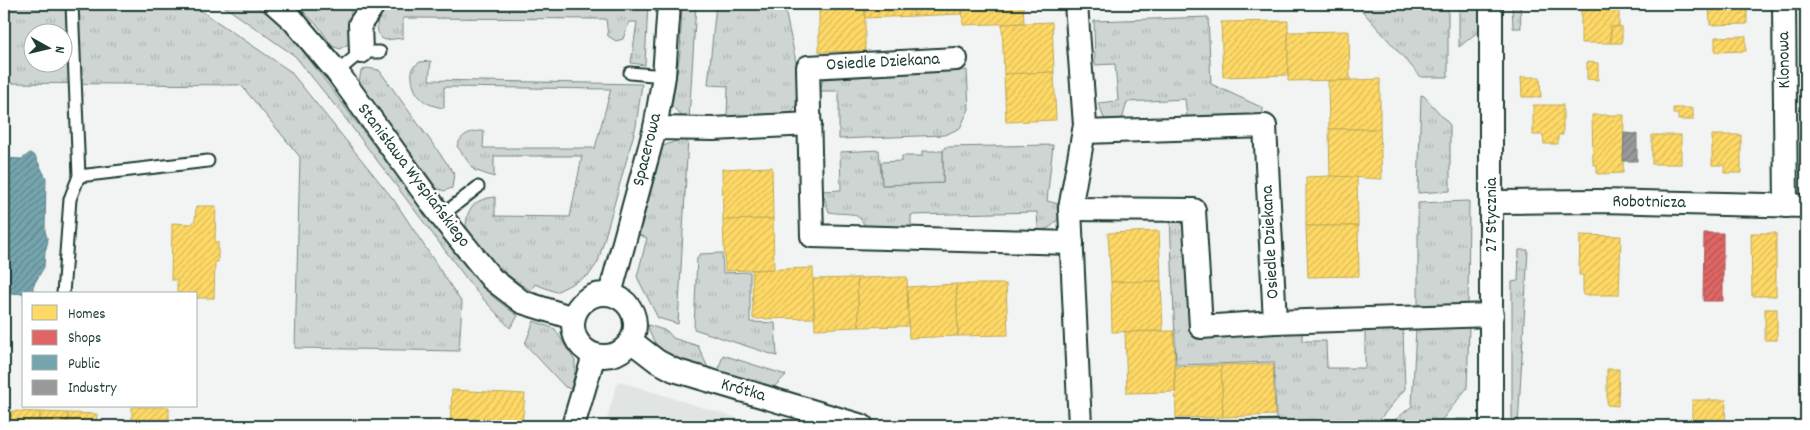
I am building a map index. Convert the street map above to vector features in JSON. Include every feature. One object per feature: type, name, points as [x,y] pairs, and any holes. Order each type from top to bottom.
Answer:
[{"type":"street","name":"Stanisława Wyspiańskiego","points":[[275,4],[293,20],[337,72],[441,216],[481,266],[502,288],[532,306],[573,318]]},
{"type":"street","points":[[370,52],[359,14],[374,4]]},
{"type":"street","name":"Spacerowa","points":[[610,294],[655,128],[664,76],[669,4]]},
{"type":"street","points":[[1076,4],[1085,124],[1070,209],[1080,426]]},
{"type":"street","name":"27 Stycznia","points":[[1491,4],[1491,426]]},
{"type":"street","name":"Klonowa","points":[[1784,4],[1796,206]]},
{"type":"street","name":"Osiedle Dziekana","points":[[956,59],[808,67],[812,236],[1072,243]]},
{"type":"street","points":[[655,128],[705,129],[810,124]]},
{"type":"street","name":"Osiedle Dziekana","points":[[1084,132],[1265,126],[1275,322],[1492,314]]},
{"type":"street","name":"Robotnicza","points":[[1492,202],[1796,206]]},
{"type":"street","points":[[1070,209],[1194,210],[1201,327],[1275,322]]},
{"type":"street","points":[[602,293],[610,294],[620,297],[633,312],[635,332],[631,341],[615,354],[594,355],[577,341],[574,334],[573,318],[580,304],[587,298],[602,293]]},
{"type":"street","name":"Krótka","points":[[631,341],[657,361],[674,370],[862,426]]},
{"type":"street","points":[[574,426],[594,355]]},
{"type":"lane","points":[[63,292],[70,199],[79,176],[72,4]]},
{"type":"lane","points":[[337,72],[370,52]]},
{"type":"lane","points":[[630,72],[664,76]]},
{"type":"lane","points":[[79,176],[208,161]]},
{"type":"lane","points":[[441,216],[478,187]]},
{"type":"shaded area","points":[[618,381],[762,426],[605,426]]},
{"type":"green space","points":[[4,4],[191,4],[290,71],[394,200],[462,303],[459,351],[295,348],[300,157],[241,85],[4,83]]},
{"type":"green space","points":[[221,4],[252,4],[274,18],[290,34],[461,261],[493,297],[518,316],[510,328],[475,290],[345,118],[295,56]]},
{"type":"green space","points":[[296,4],[351,4],[351,42],[340,49],[332,46],[319,27]]},
{"type":"green space","points":[[384,4],[648,4],[645,65],[631,63],[637,22],[629,22],[623,39],[616,41],[608,36],[606,19],[403,18],[403,38],[385,40],[380,37],[377,24]]},
{"type":"green space","points":[[682,4],[696,4],[689,121],[686,121],[672,106],[680,52]]},
{"type":"green space","points":[[716,4],[785,4],[798,78],[798,93],[795,106],[789,115],[727,118],[728,86],[708,85]]},
{"type":"green space","points":[[1356,4],[1448,4],[1448,77],[1421,77]]},
{"type":"green space","points":[[1459,4],[1479,4],[1480,30],[1459,47]]},
{"type":"green space","points":[[1512,4],[1520,4],[1521,28],[1513,28]]},
{"type":"green space","points":[[1208,17],[1211,84],[1263,108],[1263,118],[1187,117],[1185,99],[1127,102],[1122,120],[1105,121],[1098,103],[1118,101],[1115,64],[1095,65],[1094,21]]},
{"type":"green space","points":[[431,61],[429,80],[642,84],[636,126],[598,262],[589,275],[556,292],[535,284],[531,291],[494,263],[466,226],[468,214],[473,205],[482,200],[495,197],[495,216],[570,217],[582,156],[494,156],[494,177],[474,170],[457,146],[464,136],[484,131],[483,148],[595,148],[611,89],[444,87],[444,108],[429,104],[423,100],[413,84],[412,68],[420,62]]},
{"type":"green space","points":[[367,68],[379,70],[454,173],[452,188],[444,191],[437,188],[359,82],[361,71]]},
{"type":"green space","points":[[967,70],[969,109],[960,128],[945,135],[839,139],[839,91],[820,91],[823,79]]},
{"type":"green space","points":[[1421,95],[1450,125],[1450,191],[1418,193]]},
{"type":"green space","points":[[688,138],[678,324],[658,318],[637,277],[647,238],[639,235],[663,146]]},
{"type":"green space","points":[[1053,145],[1047,201],[1063,205],[1055,223],[1044,230],[1038,230],[1037,212],[911,215],[911,233],[867,230],[860,218],[852,214],[829,212],[822,191],[841,190],[840,152],[879,150],[882,185],[943,183],[943,151],[945,147]]},
{"type":"green space","points":[[922,151],[943,151],[943,183],[882,185],[881,162],[902,161],[902,156],[922,156]]},
{"type":"green space","points":[[1469,201],[1468,306],[1418,309],[1418,203]]},
{"type":"green space","points":[[1170,216],[1187,221],[1195,332],[1302,327],[1302,341],[1326,341],[1327,368],[1365,368],[1365,330],[1403,330],[1405,389],[1374,426],[1260,426],[1260,421],[1276,419],[1274,362],[1176,365]]},
{"type":"green space","points":[[1519,250],[1528,250],[1518,426],[1512,426],[1512,282],[1518,281]]},
{"type":"green space","points":[[722,253],[723,273],[750,272],[750,322],[775,323],[777,356],[694,329],[697,257],[700,254]]},
{"type":"green space","points":[[534,321],[555,329],[575,361],[575,372],[571,389],[565,387],[525,344]]},
{"type":"green space","points":[[648,325],[667,331],[673,338],[698,346],[709,370],[671,356],[656,344]]},
{"type":"green space","points":[[1469,327],[1467,388],[1437,426],[1388,426],[1412,406],[1416,328]]},
{"type":"green space","points":[[723,355],[786,375],[773,388],[718,371]]},
{"type":"green space","points":[[1456,419],[1469,419],[1469,426],[1450,426]]},
{"type":"building: Homes","points":[[819,4],[865,4],[865,51],[819,52]]},
{"type":"building: Homes","points":[[865,4],[913,4],[914,16],[865,18]]},
{"type":"building: Homes","points":[[913,4],[962,4],[962,14],[914,16]]},
{"type":"building: Homes","points":[[962,4],[1023,4],[1024,23],[963,25]]},
{"type":"building: Homes","points":[[1581,4],[1619,4],[1619,27],[1611,27],[1611,43],[1581,43]]},
{"type":"building: Homes","points":[[1709,4],[1747,4],[1747,24],[1710,25]]},
{"type":"building: Homes","points":[[1288,21],[1288,75],[1223,77],[1221,22]]},
{"type":"building: Homes","points":[[1052,22],[1054,72],[1004,74],[1002,24]]},
{"type":"building: Homes","points":[[1611,27],[1622,27],[1622,43],[1611,43]]},
{"type":"building: Homes","points":[[1349,31],[1350,80],[1288,81],[1288,32]]},
{"type":"building: Homes","points":[[1746,36],[1746,51],[1715,52],[1715,37]]},
{"type":"building: Homes","points":[[1587,62],[1598,63],[1598,80],[1587,79]]},
{"type":"building: Homes","points":[[1054,72],[1056,120],[1006,122],[1004,74]]},
{"type":"building: Homes","points":[[1521,77],[1540,77],[1541,97],[1522,97]]},
{"type":"building: Homes","points":[[1380,79],[1380,129],[1329,129],[1328,81]]},
{"type":"building: Homes","points":[[1533,105],[1563,105],[1563,135],[1558,135],[1558,144],[1544,144],[1543,135],[1533,135]]},
{"type":"building: Homes","points":[[1673,108],[1693,108],[1693,120],[1678,120],[1678,114],[1673,114]]},
{"type":"building: Homes","points":[[1592,115],[1624,115],[1623,173],[1597,174],[1597,165],[1593,165]]},
{"type":"building: Homes","points":[[1329,129],[1380,129],[1382,179],[1330,176]]},
{"type":"building: Homes","points":[[1652,135],[1681,135],[1681,164],[1652,164]]},
{"type":"building: Homes","points":[[1712,135],[1741,135],[1741,173],[1724,173],[1724,165],[1712,165]]},
{"type":"building: Homes","points":[[772,167],[773,219],[723,220],[722,169]]},
{"type":"building: Homes","points":[[1306,177],[1357,177],[1358,226],[1306,226]]},
{"type":"building: Homes","points":[[196,206],[216,206],[215,242],[218,242],[218,262],[215,262],[214,298],[198,298],[198,292],[177,292],[177,280],[171,280],[172,223],[192,224],[195,220]]},
{"type":"building: Homes","points":[[773,219],[774,269],[725,271],[723,220]]},
{"type":"building: Homes","points":[[1306,226],[1358,226],[1359,276],[1308,277]]},
{"type":"building: Homes","points":[[1159,231],[1161,281],[1111,282],[1108,233]]},
{"type":"building: Homes","points":[[1751,233],[1776,233],[1776,296],[1752,296]]},
{"type":"building: Homes","points":[[1580,235],[1621,236],[1619,295],[1583,295],[1583,275],[1579,275]]},
{"type":"building: Homes","points":[[813,268],[814,318],[753,319],[752,270]]},
{"type":"building: Homes","points":[[907,277],[909,326],[859,327],[857,278]]},
{"type":"building: Homes","points":[[857,278],[859,327],[815,329],[813,279]]},
{"type":"building: Homes","points":[[1161,281],[1163,331],[1112,332],[1111,282]]},
{"type":"building: Homes","points":[[956,284],[1006,284],[1008,335],[958,336]]},
{"type":"building: Homes","points":[[956,284],[958,336],[909,338],[907,287]]},
{"type":"building: Homes","points":[[1765,309],[1777,309],[1777,340],[1765,340]]},
{"type":"building: Homes","points":[[1174,331],[1175,392],[1127,393],[1125,332]]},
{"type":"building: Homes","points":[[1273,364],[1275,415],[1223,417],[1221,365]]},
{"type":"building: Homes","points":[[1221,365],[1223,417],[1176,418],[1175,367]]},
{"type":"building: Homes","points":[[1607,369],[1619,369],[1618,406],[1607,405]]},
{"type":"building: Homes","points":[[452,390],[525,394],[522,426],[450,426]]},
{"type":"building: Homes","points":[[1692,400],[1726,400],[1725,426],[1692,426]]},
{"type":"building: Homes","points":[[132,408],[169,408],[169,425],[192,426],[132,426]]},
{"type":"building: Homes","points":[[11,411],[40,412],[40,426],[11,426]]},
{"type":"building: Homes","points":[[40,412],[68,413],[68,426],[40,426]]},
{"type":"building: Homes","points":[[68,413],[97,414],[96,426],[68,426]]},
{"type":"building: Homes","points":[[427,422],[442,426],[427,426]]},
{"type":"building: Shops","points":[[1704,233],[1723,233],[1723,301],[1703,301]]},
{"type":"building: Public","points":[[30,153],[35,156],[46,178],[45,231],[48,241],[44,267],[33,286],[33,292],[4,293],[4,158],[22,159]]},
{"type":"building: Industry","points":[[1624,133],[1637,134],[1637,161],[1623,161]]}]
